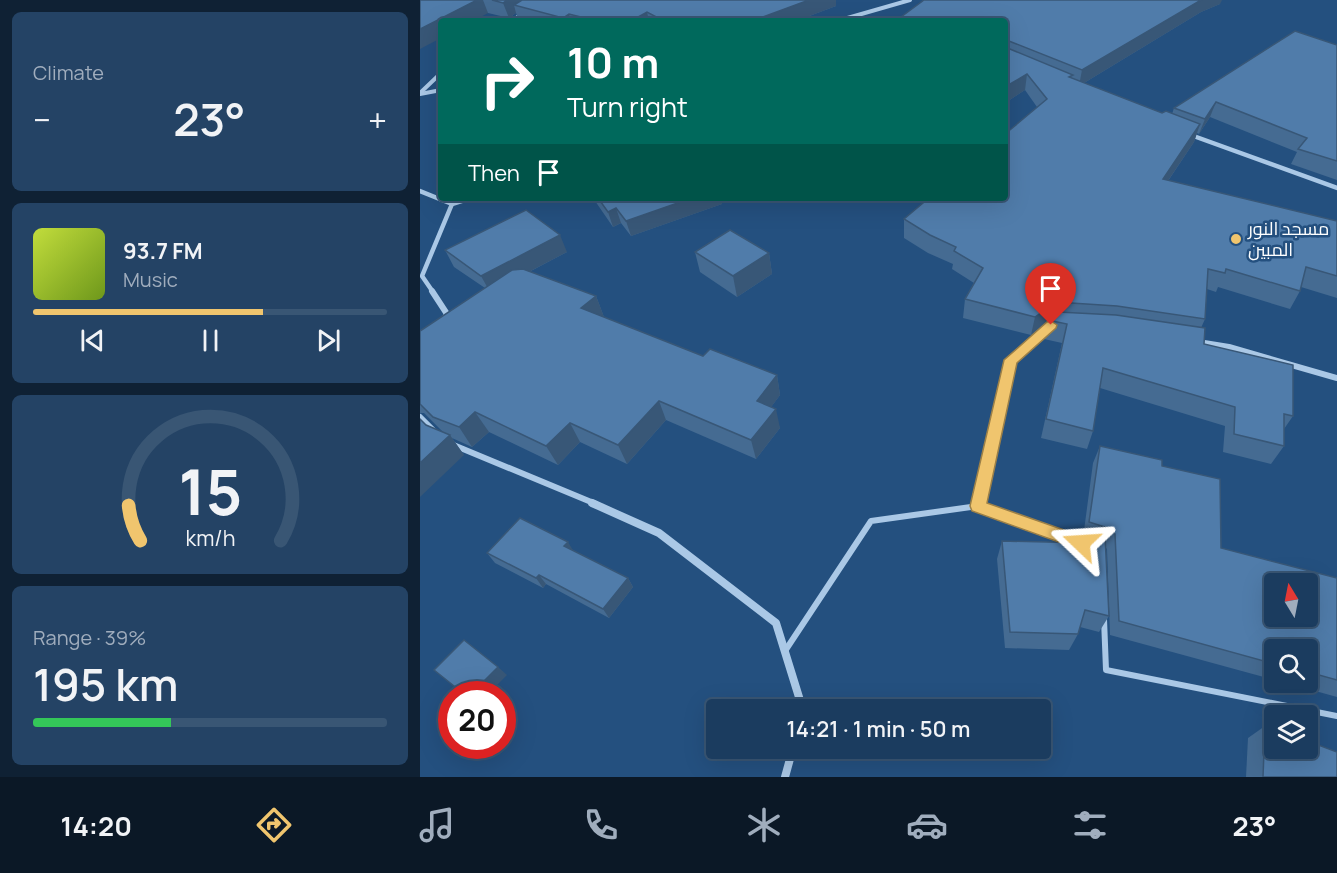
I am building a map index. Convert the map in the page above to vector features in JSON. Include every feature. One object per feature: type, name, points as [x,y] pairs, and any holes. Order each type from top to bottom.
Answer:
[{"type":"street","points":[[847,18],[910,0]]},
{"type":"street","points":[[516,18],[527,10]]},
{"type":"street","points":[[420,94],[438,76]]},
{"type":"street","points":[[420,94],[438,91]]},
{"type":"street","points":[[1185,134],[1337,188]]},
{"type":"street","points":[[420,191],[438,198]]},
{"type":"street","points":[[445,201],[452,204],[462,201]]},
{"type":"street","points":[[442,322],[447,314],[422,276],[452,204]]},
{"type":"street","points":[[978,506],[1011,360],[1051,325],[1063,326]]},
{"type":"street","points":[[1186,340],[1229,347],[1337,378]]},
{"type":"street","points":[[420,417],[445,441],[659,533],[776,623],[800,699]]},
{"type":"street","points":[[785,777],[790,759]]},
{"type":"lane","points":[[785,651],[871,521],[978,506],[1091,546]]},
{"type":"lane","points":[[1104,610],[1106,670],[1337,716]]},
{"type":"building","points":[[420,0],[477,0],[438,18],[420,29]]},
{"type":"building","points":[[522,0],[809,0],[760,18],[658,18],[647,12],[636,18],[585,18],[569,14],[563,18],[514,5]]},
{"type":"building","points":[[924,0],[1201,0],[1082,70],[1008,41],[1008,18],[901,17]]},
{"type":"building","points":[[1295,31],[1337,45],[1337,161],[1298,149],[1307,138],[1216,102],[1205,119],[1174,108]]},
{"type":"building","points":[[1008,48],[1073,75],[1069,77],[1162,113],[1166,111],[1200,124],[1163,179],[1337,221],[1337,276],[1306,267],[1300,291],[1226,269],[1225,273],[1208,269],[1205,319],[1117,306],[1056,302],[1035,317],[965,299],[983,268],[954,251],[956,247],[904,219],[925,201],[1008,201],[1008,132],[1047,99],[1027,74],[1008,85]]},
{"type":"building","points":[[600,201],[683,201],[626,221],[616,208],[608,212]]},
{"type":"building","points":[[526,210],[560,235],[481,276],[445,250]]},
{"type":"building","points":[[730,230],[769,253],[733,276],[695,252]]},
{"type":"building","points":[[523,269],[596,296],[581,308],[703,356],[710,349],[777,375],[757,401],[776,409],[751,440],[659,401],[618,445],[570,423],[546,446],[475,412],[459,427],[433,417],[420,404],[420,331],[512,270]]},
{"type":"building","points":[[1058,312],[1116,315],[1205,328],[1204,344],[1293,365],[1293,416],[1284,414],[1284,446],[1234,434],[1235,407],[1103,368],[1093,431],[1046,419],[1067,324],[1048,320]]},
{"type":"building","points":[[420,419],[426,425],[450,435],[420,463]]},
{"type":"building","points":[[1100,446],[1162,460],[1162,466],[1220,479],[1221,548],[1318,573],[1264,573],[1264,627],[1318,627],[1318,573],[1337,578],[1337,680],[1318,675],[1318,639],[1264,639],[1264,661],[1119,621],[1115,534],[1111,529],[1089,522]]},
{"type":"building","points":[[520,518],[568,542],[564,546],[628,578],[603,609],[539,575],[536,578],[487,553]]},
{"type":"building","points":[[1089,530],[1105,536],[1109,616],[1085,610],[1078,634],[1010,632],[1002,541],[1087,543]]},
{"type":"building","points":[[464,640],[498,667],[484,681],[448,681],[434,670]]},
{"type":"building","points":[[1318,745],[1337,752],[1337,777],[1263,777],[1264,752],[1264,759],[1318,759]]},
{"type":"place","name":"مسجد النور المبين","points":[[1236,239]]},
{"type":"route","points":[[1051,325],[1011,360],[978,506],[1081,543]]}]
